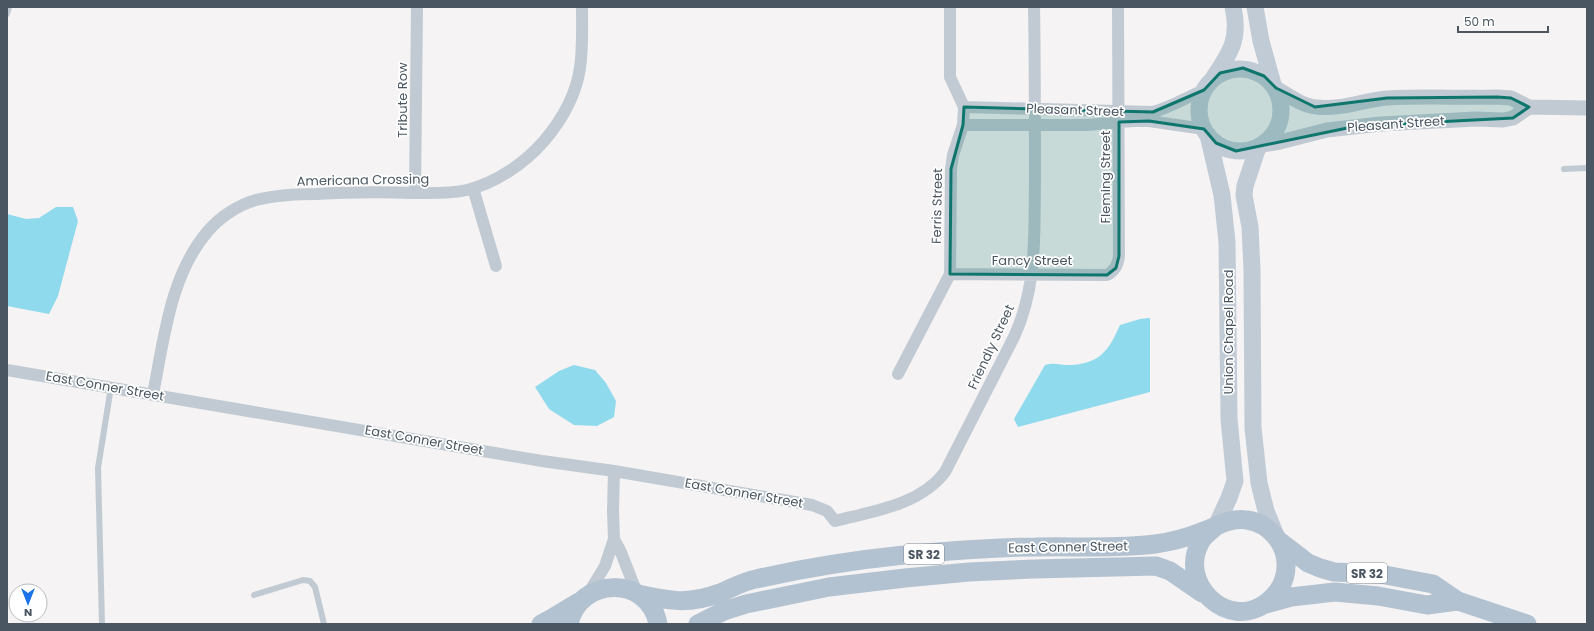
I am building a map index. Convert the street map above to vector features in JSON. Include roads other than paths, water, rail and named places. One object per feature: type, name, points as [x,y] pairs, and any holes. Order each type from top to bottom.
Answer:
[{"type":"main road","points":[[1234,7],[1236,30],[1231,49],[1228,57],[1200,99],[1199,110],[1200,120],[1206,132],[1216,143],[1236,151],[1248,150],[1260,146],[1274,133],[1281,119],[1282,108],[1280,98],[1274,86],[1264,54],[1255,7]]},
{"type":"main road","points":[[1208,85],[1220,74],[1243,68],[1264,76],[1274,86]]},
{"type":"main road","name":"Union Chapel Road","points":[[1206,132],[1222,195],[1227,242],[1229,419],[1235,476],[1230,498],[1215,526]]},
{"type":"main road","name":"Union Chapel Road","points":[[1260,146],[1245,186],[1244,195],[1250,227],[1252,270],[1253,428],[1259,483],[1266,511],[1277,539]]},
{"type":"main road","name":"SR 32","points":[[1215,526],[1228,521],[1247,520],[1264,526],[1277,539],[1308,563],[1320,568],[1334,572],[1380,574],[1433,584],[1458,601],[1527,624]]},
{"type":"main road","points":[[1207,597],[1194,574],[1194,558],[1200,542],[1215,526]]},
{"type":"main road","name":"East Conner Street","points":[[541,624],[585,597],[606,588],[617,587],[627,589],[638,594],[673,601],[687,602],[717,594],[750,580],[792,571],[837,564],[967,550],[1032,547],[1141,546],[1171,542],[1198,534],[1215,526]]},
{"type":"main road","points":[[1266,604],[1278,592],[1285,576],[1286,563],[1283,548],[1277,539]]},
{"type":"main road","name":"East Conner Street","points":[[698,624],[724,611],[780,596],[829,587],[983,571],[1156,566],[1176,575],[1207,597]]},
{"type":"main road","name":"SR 32","points":[[1207,597],[1224,608],[1234,611],[1252,610],[1266,604],[1291,597],[1335,592],[1378,596],[1427,605],[1458,601]]},
{"type":"main road","points":[[638,594],[653,609],[658,624]]},
{"type":"main road","points":[[569,624],[572,613],[585,597]]},
{"type":"street","name":"Tribute Row","points":[[415,193],[417,7]]},
{"type":"street","name":"Americana Crossing","points":[[152,394],[178,285],[188,260],[208,230],[231,211],[256,200],[286,195],[350,192],[440,193],[468,190],[515,167],[536,149],[554,129],[572,96],[580,69],[582,7]]},
{"type":"street","name":"Ferris Street","points":[[898,374],[950,274],[951,169],[953,155],[963,125],[964,107],[950,77],[950,7]]},
{"type":"street","name":"Friendly Street","points":[[835,521],[911,500],[939,480],[945,472],[1021,322],[1034,264],[1034,7]]},
{"type":"street","name":"Fleming Street","points":[[1112,272],[1116,268],[1119,256],[1118,7]]},
{"type":"street","name":"Pleasant Street","points":[[963,125],[1087,125],[1167,108],[1208,85]]},
{"type":"street","name":"Pleasant Street","points":[[1274,86],[1294,99],[1315,107],[1327,108],[1387,98],[1497,97],[1511,98],[1528,107],[1587,108]]},
{"type":"street","name":"Pleasant Street","points":[[964,107],[1035,109],[1149,120],[1206,132]]},
{"type":"street","name":"Pleasant Street","points":[[1260,146],[1327,130],[1382,124],[1476,119],[1503,120],[1513,118],[1528,107]]},
{"type":"street","points":[[473,188],[496,266]]},
{"type":"street","name":"Fancy Street","points":[[950,274],[1107,275],[1112,272]]},
{"type":"street","name":"East Conner Street","points":[[7,370],[542,461],[614,471],[812,505],[827,511],[835,521]]},
{"type":"street","points":[[585,597],[605,566],[614,539],[614,471]]},
{"type":"street","points":[[614,539],[638,594]]},
{"type":"lane","points":[[7,14],[9,7]]},
{"type":"lane","points":[[1564,169],[1587,168]]},
{"type":"lane","points":[[102,624],[98,468],[111,387]]},
{"type":"lane","points":[[254,595],[303,580],[310,581],[315,587],[324,624]]},
{"type":"water","points":[[56,207],[73,207],[78,221],[58,296],[49,314],[7,306],[7,214],[26,219],[39,218]]},
{"type":"water","points":[[1150,318],[1150,392],[1018,427],[1014,419],[1045,365],[1070,365],[1089,362],[1102,354],[1112,342],[1120,325],[1140,319]]},
{"type":"water","points":[[574,365],[595,370],[606,383],[616,401],[614,417],[597,426],[574,425],[549,409],[535,387],[559,371]]}]
